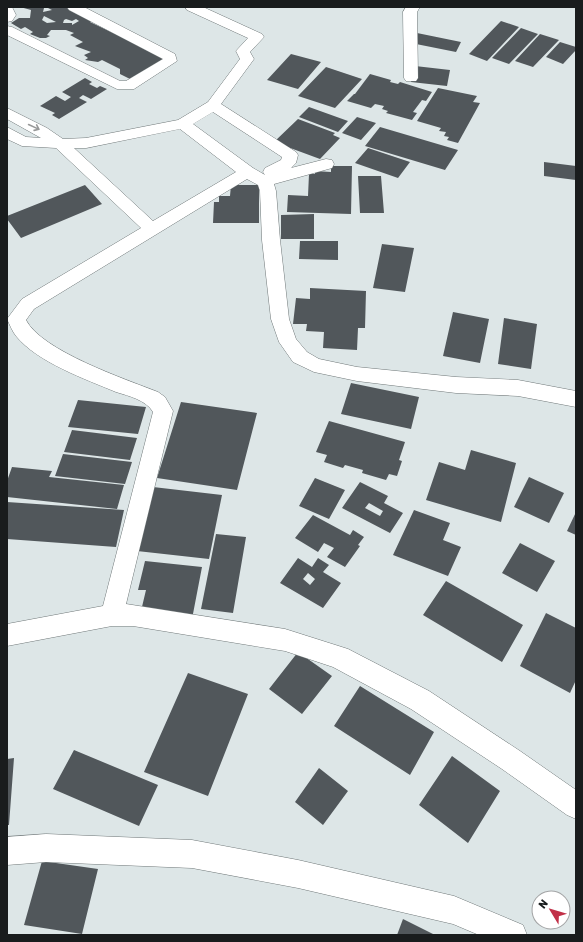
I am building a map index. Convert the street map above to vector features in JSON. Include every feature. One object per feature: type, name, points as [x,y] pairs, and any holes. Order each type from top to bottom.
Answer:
[{"type":"street","points":[[10,35],[117,85],[129,86],[170,61],[170,57],[74,7]]},
{"type":"street","points":[[192,7],[257,37],[243,51],[248,59],[219,109],[206,124],[206,133],[226,149],[272,177]]},
{"type":"street","points":[[410,78],[410,12],[413,7]]},
{"type":"street","points":[[7,10],[9,14],[7,18]]},
{"type":"street","points":[[7,132],[22,141],[60,144],[86,143],[183,124],[219,109]]},
{"type":"street","points":[[219,109],[290,155],[288,163],[272,177],[268,191],[271,240],[280,318],[288,342],[300,358],[314,365],[357,374],[456,385],[518,388],[576,399]]},
{"type":"street","points":[[7,113],[42,131],[60,144],[153,230]]},
{"type":"street","points":[[183,124],[247,172],[272,177],[326,164]]},
{"type":"street","points":[[112,615],[155,450],[163,411],[158,403],[150,397],[84,371],[52,353],[23,332],[17,326],[16,319],[28,304],[247,172]]},
{"type":"street","points":[[7,635],[112,615],[133,615],[160,618],[285,640],[339,657],[420,700],[511,760],[576,806]]},
{"type":"street","points":[[7,852],[46,848],[192,854],[298,874],[454,910],[513,935]]},
{"type":"building","points":[[20,7],[42,7],[44,8],[43,12],[52,10],[46,7],[67,7],[93,20],[90,22],[166,58],[132,80],[120,74],[120,69],[102,60],[98,62],[85,60],[88,58],[84,55],[91,52],[75,46],[83,42],[70,35],[74,33],[66,30],[51,30],[47,35],[50,36],[40,38],[30,34],[33,32],[25,27],[21,29],[11,23],[19,18],[30,18],[31,10]],"holes":[[[44,16],[56,22],[47,23],[42,20]],[[66,19],[72,21],[76,19],[79,21],[72,25],[72,23],[63,23]]]},
{"type":"building","points":[[501,21],[519,27],[487,61],[469,54]]},
{"type":"building","points":[[521,28],[538,34],[509,64],[492,58]]},
{"type":"building","points":[[417,33],[461,42],[456,52],[411,43]]},
{"type":"building","points":[[540,34],[559,40],[533,67],[515,61]]},
{"type":"building","points":[[560,42],[576,47],[576,50],[563,64],[546,57]]},
{"type":"building","points":[[291,54],[321,62],[298,89],[267,80]]},
{"type":"building","points":[[415,66],[450,70],[447,86],[411,82]]},
{"type":"building","points":[[326,67],[362,79],[335,108],[298,96]]},
{"type":"building","points":[[370,74],[391,80],[390,82],[398,84],[400,82],[432,92],[426,101],[422,100],[413,112],[417,113],[412,120],[386,113],[388,111],[382,109],[384,106],[375,104],[371,108],[347,101],[355,94]]},
{"type":"building","points":[[85,78],[92,82],[89,84],[97,88],[100,86],[107,89],[91,99],[83,95],[79,98],[87,102],[59,119],[52,115],[55,113],[40,106],[56,96],[65,101],[71,97],[62,92]]},
{"type":"building","points":[[438,88],[477,96],[473,102],[480,103],[458,143],[447,140],[449,137],[444,136],[446,132],[439,131],[441,128],[417,121]]},
{"type":"building","points":[[309,107],[348,121],[338,132],[299,117]]},
{"type":"building","points":[[357,117],[376,123],[361,140],[342,133]]},
{"type":"building","points":[[298,119],[335,133],[333,135],[340,138],[320,159],[274,142]]},
{"type":"building","points":[[380,127],[458,150],[445,170],[365,146]]},
{"type":"building","points":[[368,148],[410,162],[398,178],[355,163]]},
{"type":"building","points":[[544,162],[576,166],[576,180],[544,176]]},
{"type":"building","points":[[331,166],[352,166],[351,214],[287,212],[288,195],[308,196],[309,174],[315,174],[315,171],[331,172]]},
{"type":"building","points":[[358,176],[381,176],[384,213],[360,213]]},
{"type":"building","points":[[85,185],[102,204],[21,238],[7,219],[7,216]]},
{"type":"building","points":[[231,185],[259,185],[259,223],[213,223],[214,202],[219,202],[219,196],[230,196]]},
{"type":"building","points":[[314,214],[314,239],[281,239],[281,215]]},
{"type":"building","points":[[300,241],[338,241],[338,260],[299,259]]},
{"type":"building","points":[[382,244],[414,248],[405,292],[373,288]]},
{"type":"building","points":[[310,288],[366,291],[365,328],[358,328],[357,350],[323,348],[324,332],[306,331],[307,324],[293,324],[296,298],[310,299]]},
{"type":"building","points":[[453,312],[489,319],[480,363],[443,356]]},
{"type":"building","points":[[504,318],[537,324],[531,369],[498,364]]},
{"type":"building","points":[[351,383],[419,397],[411,429],[341,414]]},
{"type":"building","points":[[78,400],[146,407],[138,434],[68,427]]},
{"type":"building","points":[[181,402],[257,413],[237,490],[157,478]]},
{"type":"building","points":[[329,421],[405,442],[399,460],[402,461],[397,476],[389,474],[386,480],[362,473],[363,470],[345,465],[343,468],[324,462],[327,455],[316,452]]},
{"type":"building","points":[[72,430],[137,438],[130,460],[64,452]]},
{"type":"building","points":[[471,450],[516,463],[501,522],[426,500],[439,462],[465,470]]},
{"type":"building","points":[[63,454],[132,462],[125,484],[55,476]]},
{"type":"building","points":[[12,467],[52,471],[49,477],[124,485],[117,509],[7,497],[7,481]]},
{"type":"building","points":[[529,477],[564,493],[549,523],[514,507]]},
{"type":"building","points":[[315,478],[345,490],[329,519],[299,506]]},
{"type":"building","points":[[360,482],[388,496],[384,503],[403,513],[390,533],[342,508]],"holes":[[[369,503],[383,511],[380,516],[365,508]]]},
{"type":"building","points":[[153,487],[222,495],[209,559],[137,551]]},
{"type":"building","points":[[7,502],[124,510],[116,547],[7,539]]},
{"type":"building","points":[[414,510],[450,523],[443,540],[461,547],[448,576],[393,555]]},
{"type":"building","points":[[576,512],[576,535],[567,531]]},
{"type":"building","points":[[313,515],[350,535],[353,530],[364,537],[358,545],[360,546],[345,567],[327,557],[334,548],[324,543],[318,552],[295,538]]},
{"type":"building","points":[[216,534],[246,537],[233,613],[201,609]]},
{"type":"building","points":[[520,543],[555,561],[537,592],[502,573]]},
{"type":"building","points":[[298,558],[312,567],[318,558],[329,565],[323,572],[341,583],[323,608],[280,583]],"holes":[[[308,573],[315,579],[310,585],[303,579]]]},
{"type":"building","points":[[145,561],[202,567],[192,619],[141,611],[146,590],[138,590]]},
{"type":"building","points":[[446,581],[523,625],[502,662],[423,615]]},
{"type":"building","points":[[546,613],[576,628],[576,680],[570,693],[520,666]]},
{"type":"building","points":[[298,652],[332,676],[302,714],[269,689]]},
{"type":"building","points":[[188,673],[248,694],[208,796],[144,772]]},
{"type":"building","points":[[360,686],[434,732],[410,775],[334,726]]},
{"type":"building","points":[[74,750],[158,785],[139,826],[53,789]]},
{"type":"building","points":[[452,756],[500,791],[468,843],[419,805]]},
{"type":"building","points":[[14,758],[9,825],[7,825],[7,759]]},
{"type":"building","points":[[319,768],[348,791],[323,825],[295,802]]},
{"type":"building","points":[[42,861],[98,869],[82,934],[24,925]]},
{"type":"building","points":[[403,919],[435,935],[397,935]]}]
